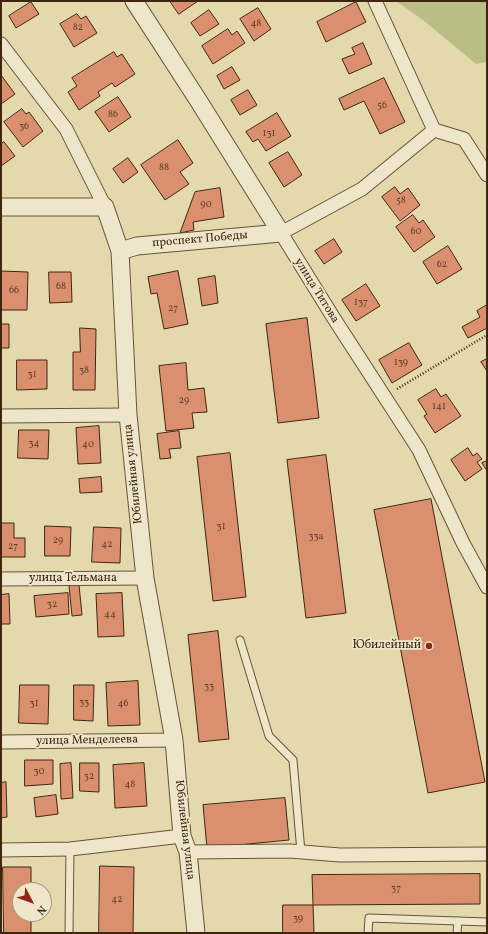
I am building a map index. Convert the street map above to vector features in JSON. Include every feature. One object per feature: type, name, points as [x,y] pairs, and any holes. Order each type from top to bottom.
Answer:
[{"type":"street","name":"улица Титова","points":[[134,1],[198,100],[333,317],[419,450],[463,543],[487,587]]},
{"type":"street","points":[[375,1],[434,130],[464,139],[487,175]]},
{"type":"street","name":"Юбилейная улица","points":[[1,44],[66,129],[105,208],[120,251],[128,416],[145,578],[174,740],[196,933]]},
{"type":"street","points":[[281,233],[362,189],[434,130]]},
{"type":"street","points":[[1,207],[105,208]]},
{"type":"street","name":"проспект Победы","points":[[120,251],[137,246],[281,233]]},
{"type":"street","points":[[1,416],[128,416]]},
{"type":"street","name":"улица Тельмана","points":[[1,579],[145,578]]},
{"type":"street","name":"улица Менделеева","points":[[1,742],[174,740]]},
{"type":"street","points":[[1,850],[70,849],[185,844],[340,855],[487,854]]},
{"type":"lane","points":[[240,640],[269,736],[293,760],[301,852]]},
{"type":"lane","points":[[69,933],[70,849]]},
{"type":"lane","points":[[368,933],[369,918],[487,922]]},
{"type":"lane","points":[[457,933],[458,921]]},
{"type":"path","points":[[384,397],[487,335]]},
{"type":"green space","points":[[396,1],[487,1],[487,62],[476,64],[423,20]]},
{"type":"building","points":[[170,1],[198,1],[179,14]]},
{"type":"building","points":[[31,2],[39,14],[16,28],[9,16]]},
{"type":"building","points":[[356,2],[366,22],[326,42],[317,22]]},
{"type":"building","points":[[258,8],[271,29],[254,41],[240,19]]},
{"type":"building","points":[[209,10],[219,24],[200,36],[191,23]]},
{"type":"building","points":[[77,14],[81,19],[86,16],[97,33],[74,47],[60,24]]},
{"type":"building","points":[[228,29],[232,35],[237,31],[245,43],[213,64],[202,46]]},
{"type":"building","points":[[363,43],[372,64],[349,74],[342,59],[355,54],[352,48]]},
{"type":"building","points":[[114,52],[117,57],[122,54],[135,74],[115,87],[112,83],[98,92],[100,96],[79,110],[68,92],[77,86],[72,78]]},
{"type":"building","points":[[232,67],[240,80],[224,89],[217,76]]},
{"type":"building","points":[[1,75],[15,94],[1,104]]},
{"type":"building","points":[[384,78],[405,122],[380,134],[364,101],[344,110],[339,99]]},
{"type":"building","points":[[248,90],[257,105],[240,115],[231,100]]},
{"type":"building","points":[[118,97],[131,117],[109,132],[95,112]]},
{"type":"building","points":[[22,109],[26,114],[29,112],[43,131],[23,147],[4,122]]},
{"type":"building","points":[[277,113],[291,136],[266,151],[258,139],[253,142],[246,132]]},
{"type":"building","points":[[178,140],[193,163],[180,172],[189,184],[165,200],[141,165]]},
{"type":"building","points":[[4,142],[15,156],[1,166],[1,144]]},
{"type":"building","points":[[288,152],[302,175],[284,187],[269,163]]},
{"type":"building","points":[[128,158],[138,172],[123,183],[113,169]]},
{"type":"building","points":[[395,187],[400,194],[408,188],[420,205],[400,221],[382,197]]},
{"type":"building","points":[[220,188],[224,217],[193,222],[194,230],[180,233],[195,192]]},
{"type":"building","points":[[413,215],[419,223],[423,220],[435,237],[414,252],[396,227]]},
{"type":"building","points":[[334,239],[342,252],[324,264],[315,251]]},
{"type":"building","points":[[448,246],[462,269],[437,284],[423,262]]},
{"type":"building","points":[[1,271],[28,272],[27,310],[1,310]]},
{"type":"building","points":[[178,271],[188,324],[164,329],[157,293],[151,294],[148,277]]},
{"type":"building","points":[[49,272],[71,272],[72,302],[50,303]]},
{"type":"building","points":[[215,276],[218,303],[202,306],[198,279]]},
{"type":"building","points":[[366,284],[380,306],[356,321],[342,300]]},
{"type":"building","points":[[487,305],[487,328],[468,338],[462,327],[480,317],[477,311]]},
{"type":"building","points":[[307,318],[319,418],[278,423],[266,324]]},
{"type":"building","points":[[1,324],[9,324],[9,348],[1,348]]},
{"type":"building","points":[[80,328],[96,329],[95,390],[73,390],[73,352],[80,352]]},
{"type":"building","points":[[409,343],[422,365],[392,383],[379,360]]},
{"type":"building","points":[[487,359],[487,371],[481,362]]},
{"type":"building","points":[[17,360],[47,360],[47,389],[17,390]]},
{"type":"building","points":[[186,363],[188,390],[204,388],[207,412],[192,413],[194,428],[166,431],[159,366]]},
{"type":"building","points":[[436,389],[441,397],[446,394],[461,416],[435,433],[424,416],[427,414],[418,400]]},
{"type":"building","points":[[99,426],[101,463],[78,464],[76,428]]},
{"type":"building","points":[[19,430],[49,430],[48,459],[18,458]]},
{"type":"building","points":[[179,431],[181,448],[169,449],[171,458],[160,459],[157,434]]},
{"type":"building","points":[[468,448],[473,456],[477,453],[482,459],[477,462],[482,469],[465,481],[451,460]]},
{"type":"building","points":[[230,453],[246,597],[213,601],[197,457]]},
{"type":"building","points":[[326,455],[346,613],[306,618],[287,460]]},
{"type":"building","points":[[487,461],[487,471],[482,463]]},
{"type":"building","points":[[101,477],[102,492],[80,493],[79,479]]},
{"type":"building","name":"Юбилейный","points":[[431,499],[485,782],[428,793],[374,510]]},
{"type":"building","points":[[1,523],[14,523],[14,538],[25,538],[25,557],[1,557]]},
{"type":"building","points":[[45,526],[71,527],[70,556],[45,556]]},
{"type":"building","points":[[94,527],[121,528],[120,563],[92,562]]},
{"type":"building","points":[[79,585],[82,615],[72,616],[69,586]]},
{"type":"building","points":[[68,593],[69,614],[36,617],[34,596]]},
{"type":"building","points":[[122,593],[124,636],[98,637],[96,594]]},
{"type":"building","points":[[9,594],[10,624],[1,624],[1,595]]},
{"type":"building","points":[[218,631],[229,739],[199,742],[188,635]]},
{"type":"building","points":[[138,681],[140,725],[108,726],[106,683]]},
{"type":"building","points":[[20,685],[49,685],[48,724],[19,723]]},
{"type":"building","points":[[74,685],[94,685],[93,721],[74,720]]},
{"type":"building","points":[[25,760],[53,760],[53,784],[25,786]]},
{"type":"building","points":[[71,763],[73,798],[61,799],[60,764]]},
{"type":"building","points":[[80,763],[99,763],[99,792],[80,791]]},
{"type":"building","points":[[144,763],[147,806],[115,808],[113,765]]},
{"type":"building","points":[[6,782],[7,817],[1,818],[1,783]]},
{"type":"building","points":[[56,795],[58,814],[36,817],[34,798]]},
{"type":"building","points":[[285,798],[289,840],[207,848],[203,805]]},
{"type":"building","points":[[100,866],[134,867],[133,933],[99,933]]},
{"type":"building","points":[[3,867],[31,867],[31,882],[12,882],[12,922],[31,922],[31,933],[4,933]]},
{"type":"building","points":[[480,874],[480,904],[313,905],[312,875]]},
{"type":"building","points":[[283,905],[313,905],[314,933],[283,933]]},
{"type":"place","name":"Юбилейный","points":[[429,646]]}]
